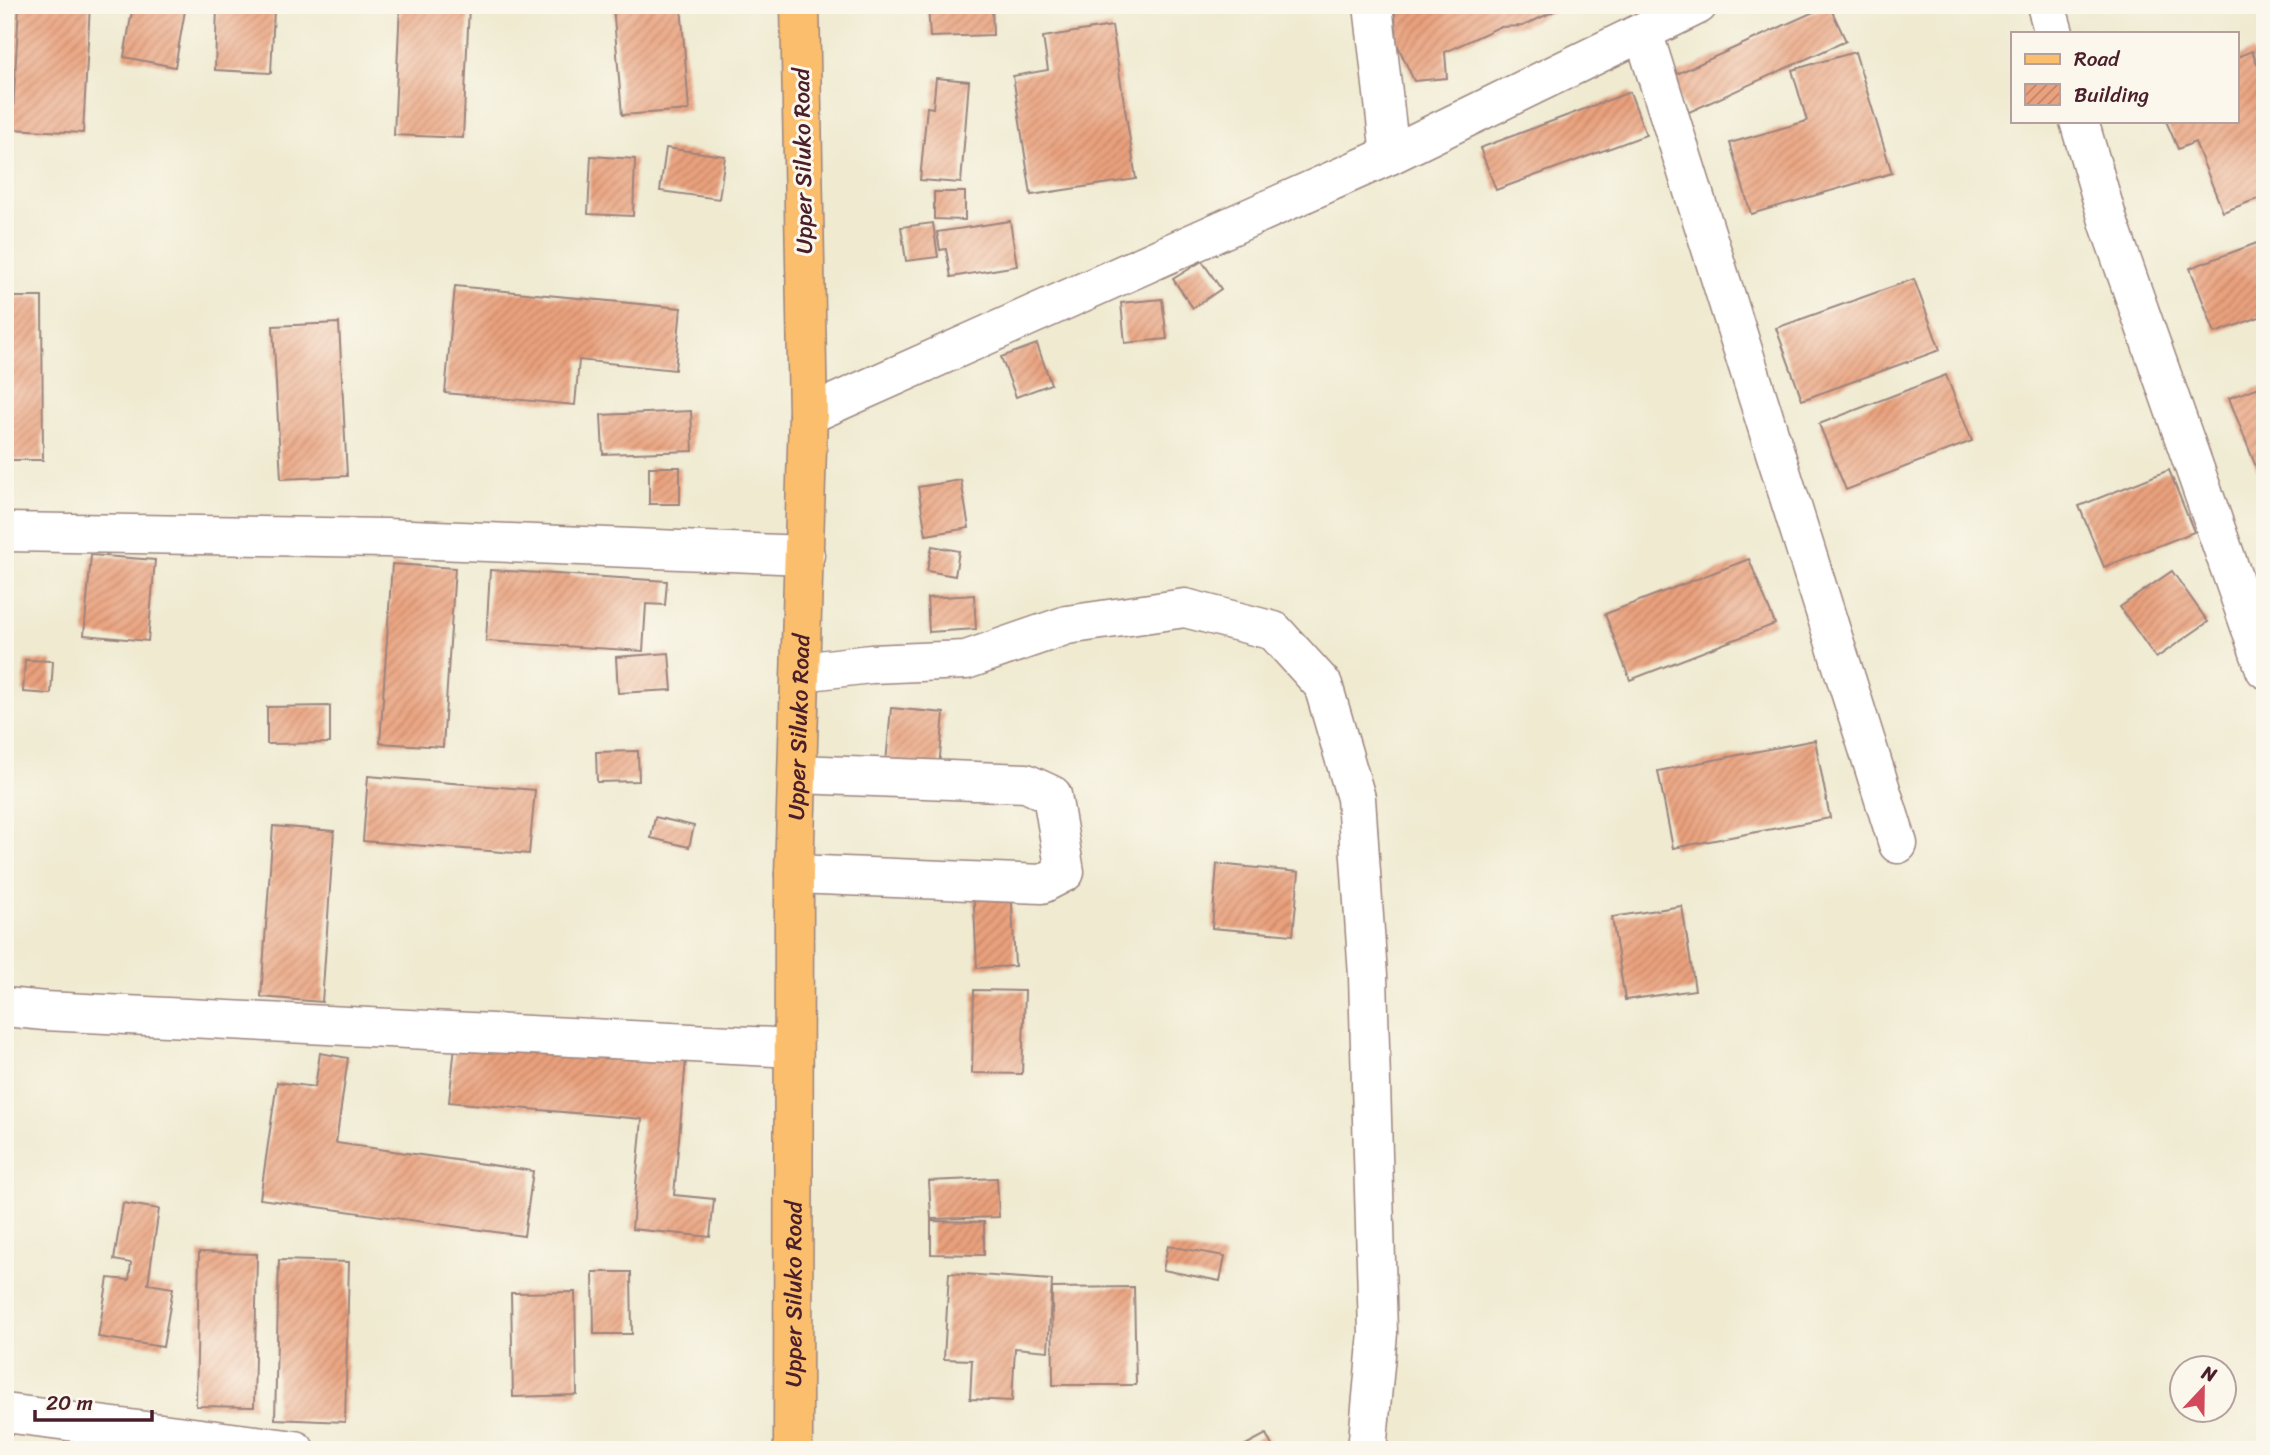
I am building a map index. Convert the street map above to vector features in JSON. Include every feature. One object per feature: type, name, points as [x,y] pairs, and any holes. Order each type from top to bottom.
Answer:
[{"type":"main road","name":"Upper Siluko Road","points":[[793,1450],[794,874],[808,415],[800,5]]},
{"type":"street","points":[[1373,5],[1390,155]]},
{"type":"street","points":[[808,415],[1390,155],[1698,5]]},
{"type":"street","points":[[2046,5],[2054,32]]},
{"type":"street","points":[[1643,32],[1898,844]]},
{"type":"street","points":[[2079,122],[2109,224],[2265,669]]},
{"type":"street","points":[[5,532],[386,538],[805,555]]},
{"type":"street","points":[[800,672],[871,664],[966,660],[1067,625],[1185,608],[1274,631],[1322,685],[1356,798],[1368,976],[1378,1333],[1367,1450]]},
{"type":"street","points":[[794,874],[1042,884],[1065,872],[1052,795],[1026,783],[797,774]]},
{"type":"street","points":[[5,1007],[45,1012],[793,1048]]},
{"type":"street","points":[[5,1413],[295,1450]]},
{"type":"building","points":[[19,5],[90,5],[83,133],[12,129]]},
{"type":"building","points":[[133,5],[186,5],[175,67],[124,57]]},
{"type":"building","points":[[400,5],[469,5],[463,138],[394,135]]},
{"type":"building","points":[[613,5],[681,5],[689,110],[622,115]]},
{"type":"building","points":[[928,5],[992,5],[993,35],[930,37]]},
{"type":"building","points":[[1394,5],[1428,5],[1430,8],[1451,5],[1567,5],[1523,26],[1499,27],[1445,52],[1447,78],[1414,81],[1397,44]]},
{"type":"building","points":[[1829,5],[1846,41],[1687,113],[1670,77]]},
{"type":"building","points":[[217,6],[274,9],[271,73],[215,70]]},
{"type":"building","points":[[1112,26],[1136,179],[1031,195],[1013,76],[1048,70],[1043,37]]},
{"type":"building","points":[[2252,51],[2265,83],[2265,196],[2223,212],[2195,142],[2178,149],[2166,122],[2238,122],[2238,57]]},
{"type":"building","points":[[1855,52],[1892,173],[1751,214],[1730,143],[1807,121],[1792,70]]},
{"type":"building","points":[[936,78],[969,81],[961,183],[920,180],[927,107],[933,108]]},
{"type":"building","points":[[1630,92],[1646,135],[1496,190],[1480,148]]},
{"type":"building","points":[[666,148],[725,156],[719,199],[660,191]]},
{"type":"building","points":[[591,156],[635,159],[633,216],[588,214]]},
{"type":"building","points":[[934,192],[965,192],[965,220],[934,219]]},
{"type":"building","points":[[1010,221],[1017,266],[951,277],[946,249],[940,250],[937,232]]},
{"type":"building","points":[[933,223],[938,257],[906,261],[901,227]]},
{"type":"building","points":[[2265,240],[2265,315],[2215,333],[2190,268]]},
{"type":"building","points":[[1202,261],[1221,289],[1193,308],[1173,279]]},
{"type":"building","points":[[1914,279],[1940,350],[1802,400],[1776,328]]},
{"type":"building","points":[[455,286],[681,308],[675,370],[579,360],[575,405],[445,393]]},
{"type":"building","points":[[5,297],[42,297],[43,460],[5,460]]},
{"type":"building","points":[[1162,299],[1167,339],[1125,343],[1121,303]]},
{"type":"building","points":[[339,323],[347,476],[281,479],[273,326]]},
{"type":"building","points":[[1037,344],[1051,384],[1016,397],[1001,357]]},
{"type":"building","points":[[1946,375],[1972,441],[1846,490],[1819,424]]},
{"type":"building","points":[[2265,385],[2265,490],[2229,398]]},
{"type":"building","points":[[691,411],[693,451],[603,454],[601,415]]},
{"type":"building","points":[[649,467],[680,467],[680,504],[649,504]]},
{"type":"building","points":[[2169,470],[2194,532],[2104,567],[2079,506]]},
{"type":"building","points":[[961,480],[969,528],[926,535],[918,487]]},
{"type":"building","points":[[932,546],[959,551],[955,576],[927,571]]},
{"type":"building","points":[[91,555],[155,560],[148,641],[84,635]]},
{"type":"building","points":[[1749,559],[1775,624],[1630,680],[1605,614]]},
{"type":"building","points":[[392,564],[455,568],[443,747],[380,743]]},
{"type":"building","points":[[490,570],[667,581],[665,605],[646,604],[643,651],[486,641]]},
{"type":"building","points":[[2172,571],[2208,622],[2156,658],[2120,607]]},
{"type":"building","points":[[974,595],[976,629],[929,632],[927,598]]},
{"type":"building","points":[[669,653],[672,690],[618,693],[616,657]]},
{"type":"building","points":[[25,660],[53,661],[51,694],[23,692]]},
{"type":"building","points":[[330,706],[330,743],[267,744],[267,707]]},
{"type":"building","points":[[891,708],[944,713],[939,767],[886,763]]},
{"type":"building","points":[[1815,740],[1830,818],[1673,848],[1658,771]]},
{"type":"building","points":[[638,751],[639,781],[597,782],[596,752]]},
{"type":"building","points":[[368,776],[535,790],[529,854],[363,841]]},
{"type":"building","points":[[655,817],[694,826],[689,847],[651,838]]},
{"type":"building","points":[[273,826],[334,831],[322,1002],[261,997]]},
{"type":"building","points":[[1217,864],[1299,872],[1293,935],[1212,928]]},
{"type":"building","points":[[1011,885],[1015,966],[977,968],[973,887]]},
{"type":"building","points":[[1682,906],[1695,990],[1625,1000],[1612,917]]},
{"type":"building","points":[[974,990],[1025,991],[1022,1074],[972,1073]]},
{"type":"building","points":[[456,1037],[686,1059],[674,1195],[714,1199],[710,1237],[632,1229],[642,1119],[449,1102]]},
{"type":"building","points":[[320,1053],[348,1058],[336,1143],[533,1171],[524,1236],[260,1199],[277,1082],[315,1087]]},
{"type":"building","points":[[997,1178],[999,1217],[931,1219],[929,1181]]},
{"type":"building","points":[[123,1203],[159,1209],[148,1284],[173,1288],[163,1347],[98,1337],[108,1278],[129,1280],[131,1263],[114,1260]]},
{"type":"building","points":[[931,1221],[984,1222],[984,1255],[931,1254]]},
{"type":"building","points":[[1168,1246],[1225,1256],[1220,1281],[1163,1270]]},
{"type":"building","points":[[199,1252],[257,1254],[254,1407],[196,1406]]},
{"type":"building","points":[[279,1260],[349,1262],[345,1422],[275,1419]]},
{"type":"building","points":[[593,1272],[631,1272],[632,1334],[594,1334]]},
{"type":"building","points":[[949,1273],[1052,1280],[1048,1351],[1015,1348],[1012,1401],[970,1399],[972,1360],[944,1359]]},
{"type":"building","points":[[1134,1287],[1136,1385],[1053,1385],[1052,1288]]},
{"type":"building","points":[[575,1292],[577,1395],[513,1397],[511,1293]]},
{"type":"building","points":[[1266,1434],[1274,1450],[1236,1450]]}]
